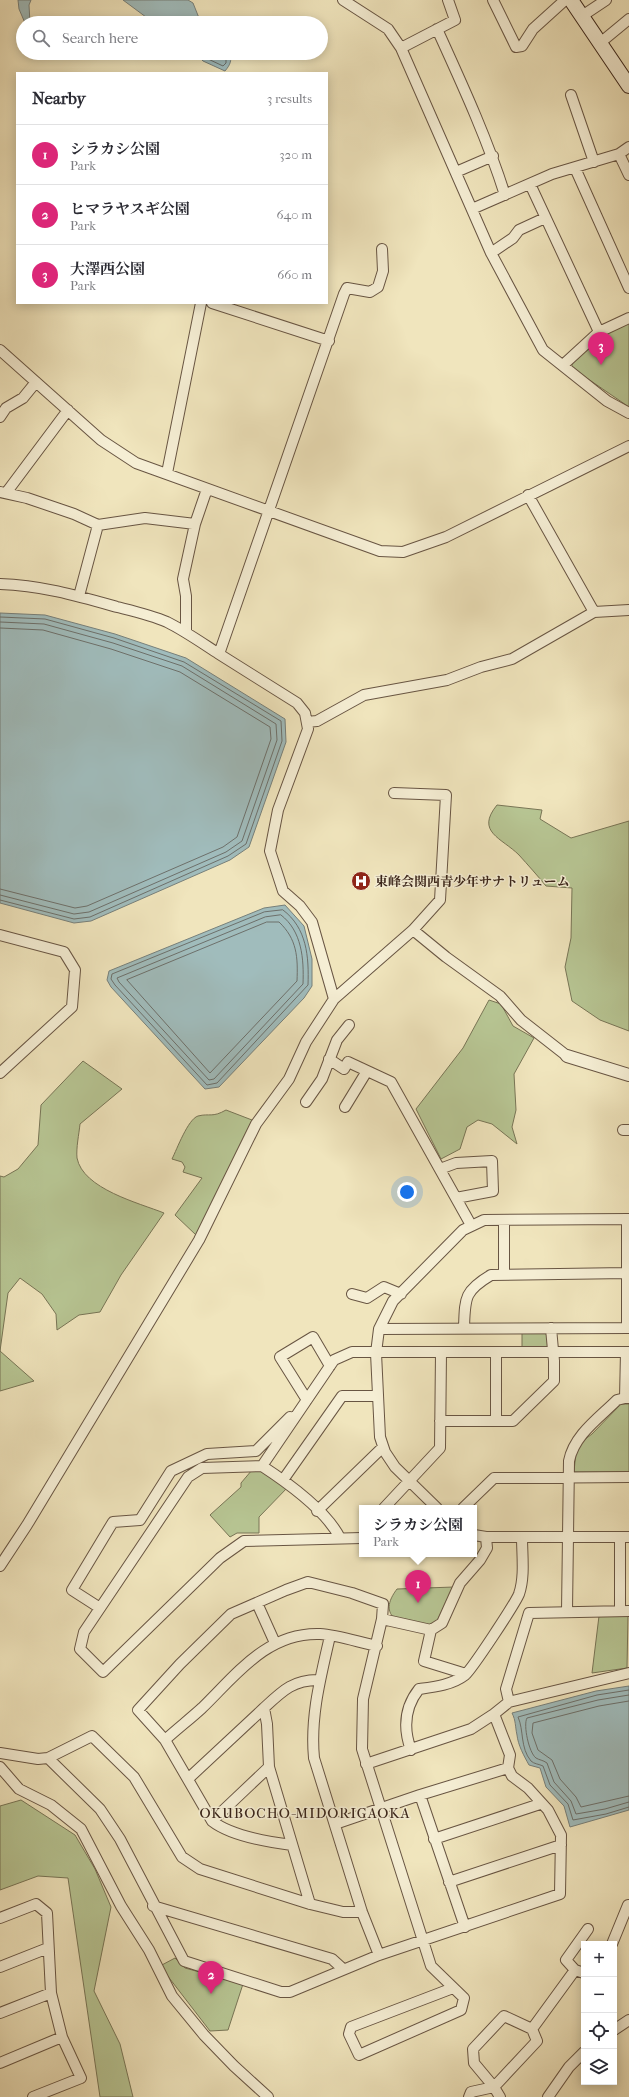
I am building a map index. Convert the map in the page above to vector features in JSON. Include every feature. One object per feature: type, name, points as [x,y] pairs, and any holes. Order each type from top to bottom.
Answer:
[{"type":"main road","points":[[571,0],[628,83]]},
{"type":"street","points":[[343,0],[388,29],[401,48],[491,253],[543,350],[607,400],[629,413]]},
{"type":"street","points":[[401,48],[454,20],[448,0]]},
{"type":"street","points":[[493,0],[516,47],[522,46],[533,29],[565,0]]},
{"type":"street","points":[[582,16],[606,0]]},
{"type":"street","points":[[600,43],[629,19]]},
{"type":"street","points":[[437,29],[468,95],[493,156],[505,195]]},
{"type":"street","points":[[571,95],[594,162]]},
{"type":"street","points":[[472,209],[552,174],[619,154],[629,147]]},
{"type":"street","points":[[619,154],[629,175]]},
{"type":"street","points":[[456,172],[493,156]]},
{"type":"street","points":[[575,168],[629,288]]},
{"type":"street","points":[[530,184],[599,332]]},
{"type":"street","points":[[491,253],[513,238],[519,230],[545,218]]},
{"type":"street","points":[[219,654],[268,510],[347,288],[370,292],[378,287],[383,271],[382,249]]},
{"type":"street","points":[[167,474],[201,304]]},
{"type":"street","points":[[215,304],[329,341]]},
{"type":"street","points":[[563,365],[599,332],[629,318]]},
{"type":"street","points":[[0,350],[101,440],[136,463],[380,551],[402,552],[446,537],[629,446]]},
{"type":"street","points":[[0,417],[6,408],[23,398],[36,382]]},
{"type":"street","points":[[68,410],[3,493],[27,498],[74,514],[98,525],[145,518],[195,524]]},
{"type":"street","points":[[186,632],[186,596],[183,579],[195,524],[207,489]]},
{"type":"street","points":[[528,495],[594,612]]},
{"type":"street","points":[[79,596],[98,525]]},
{"type":"street","points":[[0,584],[26,585],[79,596],[165,621],[186,632],[296,703],[304,713],[308,728],[278,810],[270,851],[284,891],[300,906],[312,922],[334,999]]},
{"type":"street","points":[[307,722],[317,721],[364,696],[447,680],[481,667],[512,659],[594,612],[629,610]]},
{"type":"street","points":[[0,1566],[27,1525],[199,1240],[256,1124],[289,1079],[306,1042],[334,999],[413,930],[440,900],[446,795],[394,793]]},
{"type":"street","points":[[413,930],[446,957],[500,996],[521,1020],[567,1056],[629,1075]]},
{"type":"street","points":[[0,935],[64,952],[75,970],[72,1007],[0,1073]]},
{"type":"street","points":[[306,1102],[322,1079],[337,1040],[349,1025]]},
{"type":"street","points":[[329,1059],[344,1069],[348,1062],[391,1082],[471,1225]]},
{"type":"street","points":[[345,1107],[367,1071]]},
{"type":"street","points":[[440,1169],[456,1163],[492,1161],[493,1191],[456,1198]]},
{"type":"street","points":[[380,1329],[628,1328],[626,1273],[628,1219],[484,1220],[463,1230],[393,1301],[380,1329],[376,1352],[378,1421],[383,1447],[395,1467],[434,1505]]},
{"type":"street","points":[[504,1220],[504,1274]]},
{"type":"street","points":[[464,1328],[465,1300],[475,1284],[491,1274],[626,1273]]},
{"type":"street","points":[[352,1294],[367,1298],[384,1287],[401,1294]]},
{"type":"street","points":[[440,1422],[513,1421],[554,1381],[551,1328]]},
{"type":"street","points":[[307,1400],[280,1357],[313,1338],[330,1366]]},
{"type":"street","points":[[262,1466],[334,1360],[352,1352],[628,1352],[627,1398],[617,1400],[577,1440],[571,1450],[568,1478],[567,1611]]},
{"type":"street","points":[[387,1505],[440,1448],[441,1352]]},
{"type":"street","points":[[496,1352],[496,1421]]},
{"type":"street","points":[[283,1480],[342,1396],[377,1396]]},
{"type":"street","points":[[100,1608],[72,1590],[113,1522],[140,1520],[171,1471],[207,1454],[256,1451],[291,1416],[295,1417]]},
{"type":"street","points":[[317,1511],[383,1447]]},
{"type":"street","points":[[340,1538],[335,1528],[317,1511],[283,1480],[262,1466],[202,1468],[188,1477],[84,1632],[80,1649],[104,1672],[220,1558],[244,1541],[340,1538],[359,1536]]},
{"type":"street","points":[[466,1505],[494,1478],[629,1478]]},
{"type":"street","points":[[477,1536],[486,1537],[624,1537],[625,1611],[567,1611],[529,1613],[506,1689],[509,1702]]},
{"type":"street","points":[[466,1674],[424,1661],[431,1630],[442,1623],[460,1582],[480,1560],[487,1548],[486,1537]]},
{"type":"street","points":[[411,1750],[406,1736],[405,1723],[414,1695],[419,1689],[442,1685],[466,1674],[519,1594],[522,1583],[522,1537]]},
{"type":"street","points":[[292,1845],[275,1843],[222,1828],[212,1821],[189,1778],[165,1740],[138,1710],[180,1664],[231,1614],[308,1582],[352,1593],[383,1604],[382,1619],[363,1699],[361,1736],[366,1764],[431,1966],[464,1998],[461,2010],[359,2055],[348,2034],[351,2027],[452,1988]]},
{"type":"street","points":[[257,1603],[275,1643]]},
{"type":"street","points":[[382,1619],[431,1630]]},
{"type":"street","points":[[165,1740],[202,1708],[248,1661],[275,1643],[293,1637],[312,1634],[330,1636],[376,1646]]},
{"type":"street","points":[[330,1636],[320,1680],[312,1734],[314,1758],[362,1912],[379,1955]]},
{"type":"street","points":[[366,1764],[471,1729],[509,1702],[629,1673]]},
{"type":"street","points":[[189,1778],[291,1685],[310,1680],[320,1680]]},
{"type":"street","points":[[264,1708],[267,1724],[269,1767],[310,1904]]},
{"type":"street","points":[[48,1758],[100,1809],[120,1839],[184,1961],[281,1992],[290,1992],[379,1955],[560,1894],[560,1835],[548,1810],[540,1804],[528,1788],[512,1776],[508,1768],[510,1755],[494,1714]]},
{"type":"street","points":[[0,1754],[38,1759],[48,1758],[92,1736],[134,1777],[182,1857],[200,1869],[310,1904],[343,1912],[362,1912]]},
{"type":"street","points":[[0,1767],[19,1789],[51,1805],[81,1829],[121,1906],[149,1950],[172,1996],[204,2035],[234,2066],[268,2097]]},
{"type":"street","points":[[212,1821],[269,1767]]},
{"type":"street","points":[[335,1824],[420,1795],[508,1768]]},
{"type":"street","points":[[420,1795],[465,1927]]},
{"type":"street","points":[[434,1839],[540,1804]]},
{"type":"street","points":[[449,1882],[561,1845]]},
{"type":"street","points":[[0,1918],[36,1904],[47,1913],[51,1993],[62,2038],[81,2078],[33,2097]]},
{"type":"street","points":[[613,1941],[628,1905]]},
{"type":"street","points":[[154,1906],[332,1960],[343,1970]]},
{"type":"street","points":[[532,2029],[580,1971],[566,1960],[588,1929]]},
{"type":"street","points":[[0,1967],[48,1948]]},
{"type":"street","points":[[0,2013],[51,1993]]},
{"type":"street","points":[[469,2097],[471,2092],[494,2087],[537,2041],[532,2029],[504,2016],[473,2049],[474,2063],[494,2087],[500,2097]]},
{"type":"street","points":[[617,2028],[628,2023]]},
{"type":"street","points":[[0,2062],[62,2038]]},
{"type":"street","points":[[551,2096],[569,2067],[581,2055]]},
{"type":"green space","points":[[629,323],[629,407],[572,368],[572,362],[604,335]]},
{"type":"green space","points":[[497,805],[542,810],[540,819],[571,838],[629,821],[629,1031],[600,1020],[572,1001],[565,967],[571,938],[572,888],[546,886],[519,855],[493,834],[489,822],[491,814]]},
{"type":"green space","points":[[489,1000],[501,1004],[513,1026],[534,1038],[514,1074],[516,1110],[512,1127],[517,1144],[492,1124],[478,1120],[467,1127],[460,1149],[441,1159],[416,1109],[463,1048]]},
{"type":"green space","points":[[83,1061],[122,1089],[80,1124],[77,1158],[81,1169],[90,1178],[113,1193],[164,1213],[121,1275],[100,1312],[79,1315],[57,1330],[56,1314],[42,1294],[20,1278],[8,1293],[0,1351],[0,1176],[4,1177],[18,1169],[38,1145],[41,1105]]},
{"type":"green space","points":[[226,1110],[252,1120],[236,1159],[198,1235],[196,1235],[175,1215],[202,1178],[183,1172],[185,1167],[182,1162],[172,1159],[187,1128],[194,1118],[202,1115],[217,1114]]},
{"type":"green space","points":[[522,1332],[544,1332],[548,1337],[548,1349],[522,1348]]},
{"type":"green space","points":[[0,1351],[34,1381],[0,1391]]},
{"type":"green space","points":[[621,1404],[629,1404],[629,1472],[574,1472],[576,1451],[584,1440],[592,1434]]},
{"type":"green space","points":[[252,1470],[263,1471],[288,1487],[259,1517],[259,1533],[237,1533],[230,1537],[210,1515],[241,1487],[241,1483]]},
{"type":"green space","points":[[454,1587],[437,1621],[430,1626],[393,1617],[389,1610],[393,1595],[397,1589]]},
{"type":"green space","points":[[628,1615],[627,1668],[592,1673],[599,1616]]},
{"type":"green space","points":[[21,1800],[75,1835],[95,1869],[111,1907],[94,1991],[120,2044],[133,2097],[100,2097],[68,1878],[38,1876],[0,1890],[0,1806]]},
{"type":"green space","points":[[175,1958],[185,1968],[243,1984],[228,2030],[210,2031],[160,1966]]},
{"type":"water","points":[[18,0],[31,0],[29,5],[30,16],[22,16],[19,9]]},
{"type":"water","points":[[123,0],[188,0],[193,3],[198,16],[145,16]]},
{"type":"water","points":[[202,60],[231,60],[225,71]]},
{"type":"water","points":[[0,613],[45,615],[115,634],[186,658],[285,719],[286,742],[249,847],[230,860],[91,921],[74,923],[0,903]]},
{"type":"water","points":[[285,905],[304,926],[312,959],[312,986],[304,998],[219,1087],[205,1089],[111,987],[107,980],[109,971],[264,908]]},
{"type":"water","points":[[629,1686],[629,1810],[570,1827],[564,1806],[546,1787],[540,1768],[529,1765],[525,1758],[519,1743],[512,1713],[596,1691]]},
{"type":"place","name":"大澤西公園","points":[[601,365]]},
{"type":"place","name":"東峰会関西青少年サナトリューム","points":[[361,881]]},
{"type":"place","name":"シラカシ公園","points":[[418,1603]]},
{"type":"place","name":"ヒマラヤスギ公園","points":[[211,1994]]},
{"type":"district","name":"OKUBOCHO-MIDORIGAOKA","points":[[305,1813]]}]
